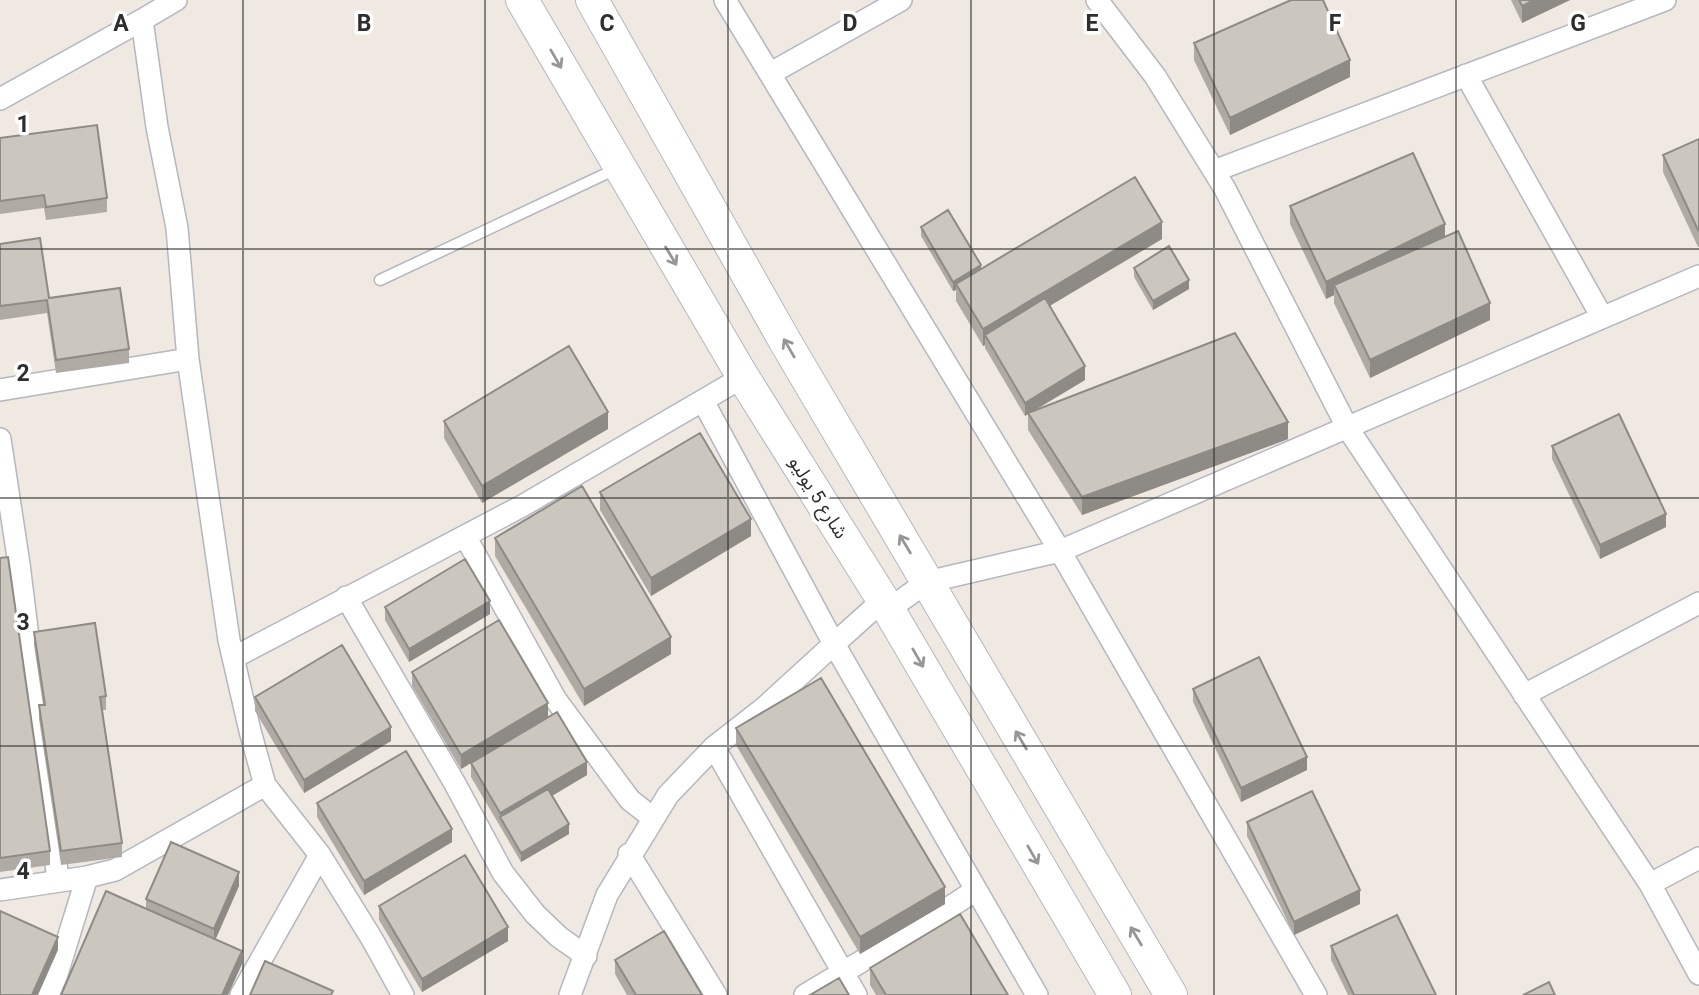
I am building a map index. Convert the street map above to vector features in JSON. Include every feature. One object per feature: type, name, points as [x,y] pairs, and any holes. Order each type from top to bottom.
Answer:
[{"type":"main road","name":"شارع 5 يوليو","points":[[522,0],[618,168],[743,377],[886,605],[1115,995]]},
{"type":"main road","points":[[592,0],[786,343],[1171,995]]},
{"type":"street","points":[[0,99],[176,0]]},
{"type":"street","points":[[725,0],[1059,551],[1316,995]]},
{"type":"street","points":[[771,73],[901,0]]},
{"type":"street","points":[[1097,0],[1154,76],[1214,171],[1347,427],[1650,884],[1699,974]]},
{"type":"street","points":[[1214,171],[1665,0]]},
{"type":"street","points":[[142,20],[157,127],[177,228],[188,359],[233,659],[265,785],[320,855],[403,995]]},
{"type":"street","points":[[1466,75],[1602,317]]},
{"type":"street","points":[[570,995],[607,895],[668,795],[714,747],[764,708],[834,644],[886,605],[928,582],[1059,551],[1699,276]]},
{"type":"street","points":[[0,390],[188,359]]},
{"type":"street","points":[[233,659],[522,506],[743,377]]},
{"type":"street","points":[[703,401],[834,644],[1037,995]]},
{"type":"street","points":[[0,439],[19,564],[58,880]]},
{"type":"street","points":[[465,536],[556,700],[630,800],[653,818]]},
{"type":"street","points":[[346,597],[503,873],[535,914],[559,937],[586,956]]},
{"type":"street","points":[[1524,695],[1699,603]]},
{"type":"street","points":[[714,747],[856,995]]},
{"type":"street","points":[[0,890],[115,870],[265,785]]},
{"type":"street","points":[[241,995],[320,855]]},
{"type":"street","points":[[629,855],[716,995]]},
{"type":"street","points":[[1650,884],[1699,858]]},
{"type":"street","points":[[48,995],[87,877]]},
{"type":"street","points":[[805,995],[976,890]]},
{"type":"lane","points":[[380,281],[618,168]]},
{"type":"building","points":[[1291,0],[1323,0],[1350,60],[1230,118],[1194,43]]},
{"type":"building","points":[[1519,0],[1534,0],[1522,6]]},
{"type":"building","points":[[97,125],[107,198],[46,207],[44,195],[0,201],[0,138]]},
{"type":"building","points":[[1699,139],[1699,229],[1698,230],[1663,155]]},
{"type":"building","points":[[1413,153],[1445,224],[1326,282],[1290,206]]},
{"type":"building","points":[[1135,177],[1162,222],[983,329],[956,284]]},
{"type":"building","points":[[948,210],[981,265],[953,282],[921,227]]},
{"type":"building","points":[[1458,231],[1490,303],[1370,360],[1334,285]]},
{"type":"building","points":[[40,238],[49,298],[120,288],[129,349],[56,360],[47,300],[0,306],[0,244]]},
{"type":"building","points":[[1169,246],[1189,280],[1153,301],[1134,268]]},
{"type":"building","points":[[1045,298],[1085,366],[1025,403],[985,335]]},
{"type":"building","points":[[1235,333],[1288,422],[1082,497],[1028,413]]},
{"type":"building","points":[[569,346],[608,412],[482,486],[444,421]]},
{"type":"building","points":[[1619,414],[1666,514],[1600,545],[1552,446]]},
{"type":"building","points":[[700,433],[751,519],[651,578],[600,492]]},
{"type":"building","points":[[582,486],[671,637],[584,689],[495,538]]},
{"type":"building","points":[[8,557],[50,851],[0,858],[0,558]]},
{"type":"building","points":[[465,559],[490,601],[409,649],[385,607]]},
{"type":"building","points":[[499,620],[548,703],[461,755],[412,672]]},
{"type":"building","points":[[95,623],[106,696],[100,697],[122,843],[61,851],[39,705],[45,705],[34,632]]},
{"type":"building","points":[[342,645],[391,727],[304,780],[255,697]]},
{"type":"building","points":[[1259,657],[1307,757],[1241,788],[1193,689]]},
{"type":"building","points":[[821,678],[945,887],[860,937],[736,728]]},
{"type":"building","points":[[557,712],[587,762],[500,813],[471,763]]},
{"type":"building","points":[[406,751],[452,829],[364,881],[317,803]]},
{"type":"building","points":[[548,789],[569,824],[521,853],[500,817]]},
{"type":"building","points":[[1312,791],[1360,890],[1294,922],[1247,822]]},
{"type":"building","points":[[171,842],[239,872],[214,929],[146,899]]},
{"type":"building","points":[[465,855],[508,927],[422,979],[379,906]]},
{"type":"building","points":[[106,891],[242,951],[222,995],[61,995]]},
{"type":"building","points":[[0,911],[58,937],[32,995],[0,995]]},
{"type":"building","points":[[960,914],[1008,995],[886,995],[870,968]]},
{"type":"building","points":[[1397,915],[1436,995],[1354,995],[1331,946]]},
{"type":"building","points":[[664,931],[702,995],[636,995],[615,960]]},
{"type":"building","points":[[265,961],[333,991],[331,995],[250,995]]},
{"type":"building","points":[[839,978],[849,995],[810,995]]},
{"type":"building","points":[[1549,982],[1555,995],[1523,995]]}]
